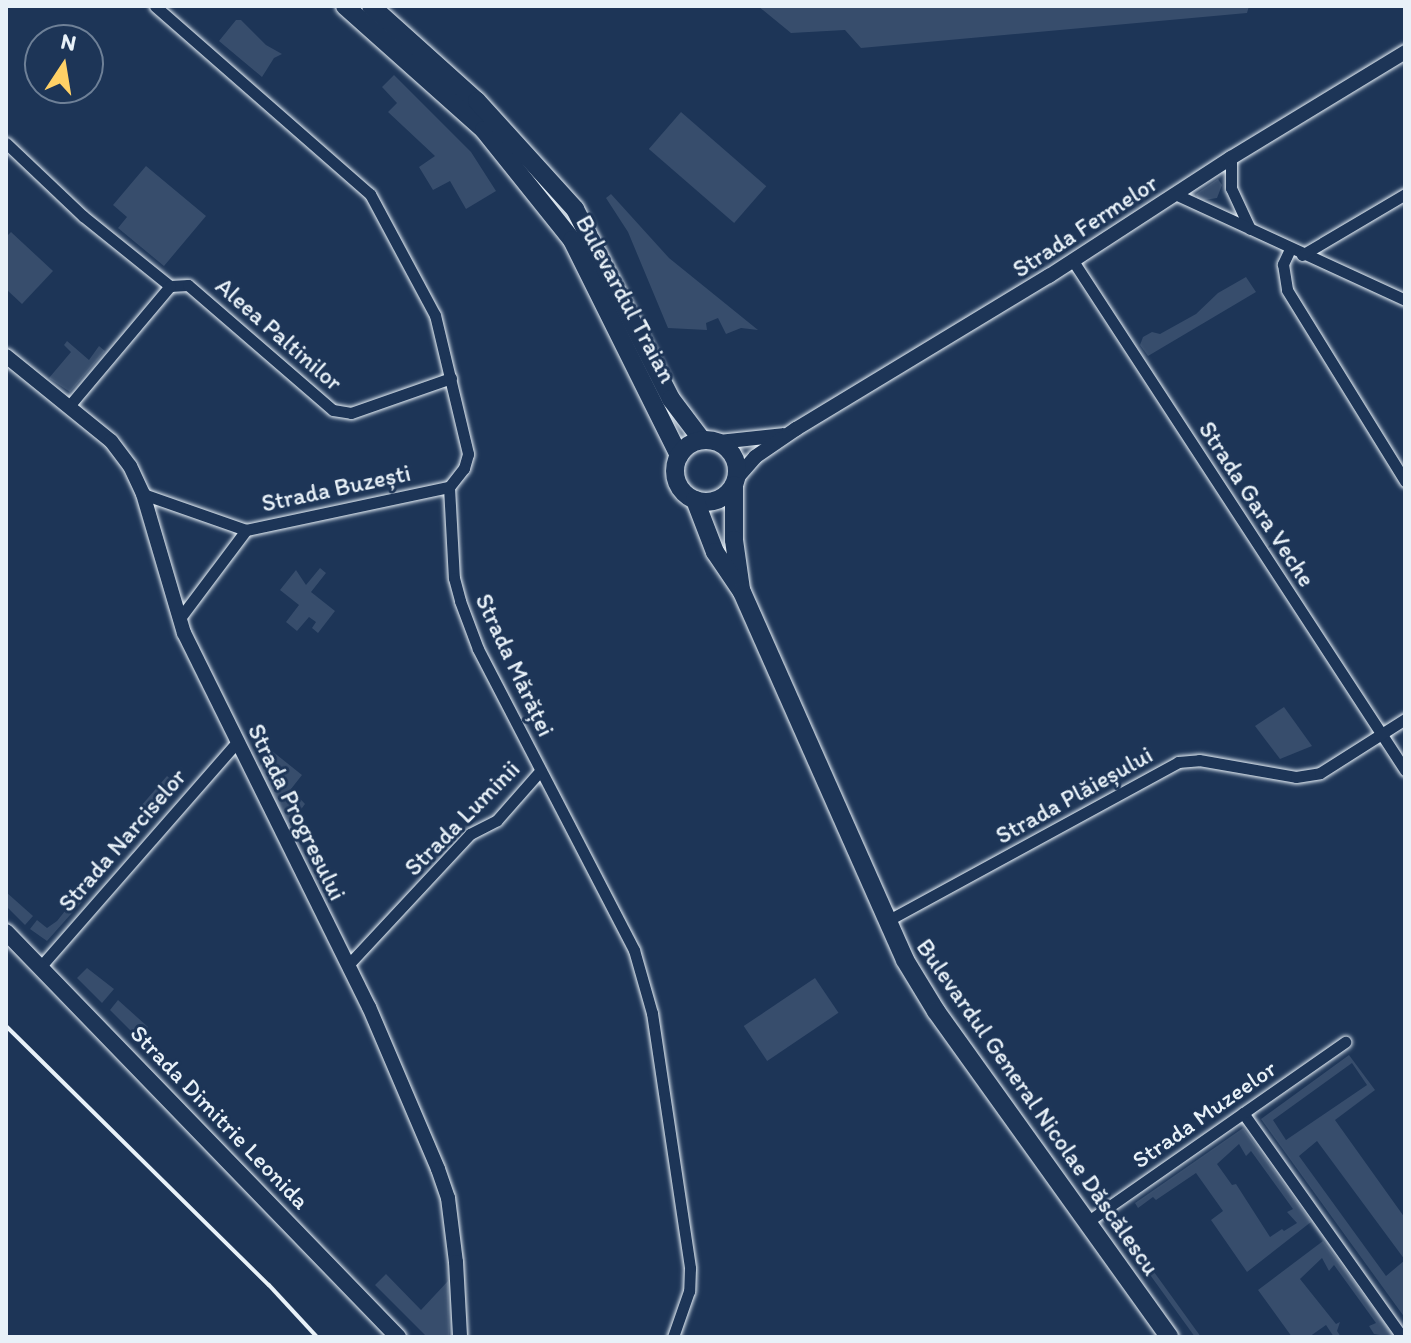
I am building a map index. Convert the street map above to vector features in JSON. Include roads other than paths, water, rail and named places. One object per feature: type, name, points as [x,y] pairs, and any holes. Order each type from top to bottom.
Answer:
[{"type":"main road","name":"Bulevardul Traian","points":[[345,6],[484,130],[572,240],[671,434],[679,456]]},
{"type":"main road","name":"Bulevardul Traian","points":[[371,6],[477,101],[575,209],[618,288],[671,399],[710,441]]},
{"type":"main road","points":[[710,441],[736,461],[735,482],[713,501],[695,500],[680,487],[676,477],[679,456],[693,443],[710,441]]},
{"type":"main road","name":"Bulevardul General Nicolae Dăscălescu","points":[[735,482],[734,540],[742,592]]},
{"type":"main road","name":"Bulevardul General Nicolae Dăscălescu","points":[[695,500],[715,552],[742,592],[885,922],[936,1011],[1169,1337]]},
{"type":"main road","name":"Strada Dimitrie Leonida","points":[[6,932],[398,1337]]},
{"type":"street","points":[[155,6],[370,194],[435,315],[468,454],[464,468],[449,487]]},
{"type":"street","name":"Strada Fermelor","points":[[735,482],[755,457],[787,435],[1073,261],[1231,158],[1405,52]]},
{"type":"street","name":"Aleea Paltinilor","points":[[6,143],[83,216],[170,286],[188,285],[341,414],[451,378]]},
{"type":"street","points":[[1231,158],[1231,188],[1250,230]]},
{"type":"street","points":[[1175,194],[1405,300]]},
{"type":"street","points":[[1302,255],[1405,194]]},
{"type":"street","points":[[1290,249],[1283,264],[1287,290],[1405,481]]},
{"type":"street","name":"Strada Gara Veche","points":[[1073,261],[1405,770]]},
{"type":"street","points":[[69,406],[170,286]]},
{"type":"street","name":"Strada Progresului","points":[[6,356],[120,450],[143,494],[180,618],[413,1105],[448,1198],[456,1262],[460,1337]]},
{"type":"street","name":"Strada Fermelor","points":[[710,441],[787,435]]},
{"type":"street","name":"Strada Buzești","points":[[143,494],[246,530],[449,487]]},
{"type":"street","name":"Strada Mărăței","points":[[449,487],[454,578],[478,649],[634,950],[652,1013],[690,1268],[689,1291],[673,1337]]},
{"type":"street","points":[[180,618],[246,530]]},
{"type":"street","name":"Strada Plăieșului","points":[[885,922],[1178,762],[1199,760],[1296,777],[1320,773],[1405,719]]},
{"type":"street","name":"Strada Narciselor","points":[[41,966],[237,742]]},
{"type":"street","name":"Strada Luminii","points":[[348,965],[470,834],[497,820],[540,771]]},
{"type":"street","name":"Strada Muzeelor","points":[[1087,1222],[1345,1042]]},
{"type":"street","points":[[1243,1113],[1402,1337]]},
{"type":"railway","points":[[6,1026],[269,1285],[317,1337]]}]
